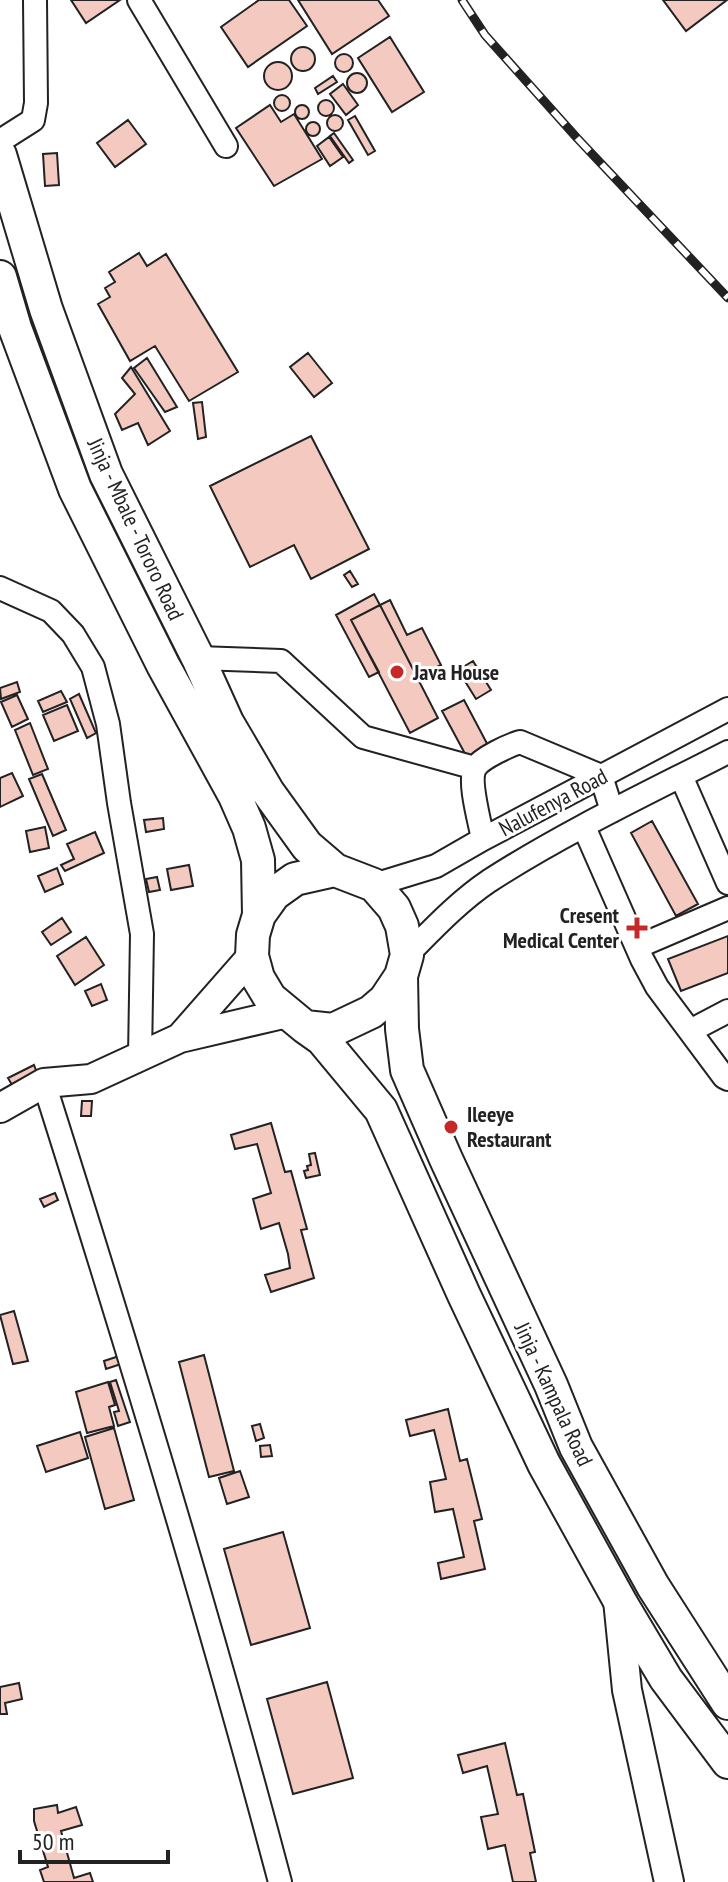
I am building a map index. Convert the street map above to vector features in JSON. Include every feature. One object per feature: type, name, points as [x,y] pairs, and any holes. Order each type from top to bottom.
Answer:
[{"type":"highway","name":"Jinja - Mbale - Tororo Road","points":[[0,155],[46,309],[106,474],[227,722],[268,792],[307,846],[335,870]]},
{"type":"highway","name":"Jinja - Mbale - Tororo Road","points":[[0,277],[15,328],[75,489],[249,828],[258,860],[259,915]]},
{"type":"highway","points":[[335,870],[374,885],[394,908],[402,926],[404,966],[385,1000],[371,1012],[333,1030],[296,1020],[270,998],[258,978],[252,956],[253,935],[259,915],[274,894],[295,879],[335,870]]},
{"type":"highway","name":"Jinja - Kampala Road","points":[[404,966],[402,1029],[407,1070],[446,1159],[551,1385],[576,1447],[653,1586],[728,1703]]},
{"type":"highway","name":"Jinja - Kampala Road","points":[[296,1020],[322,1039],[381,1110],[544,1464],[617,1598],[666,1679],[728,1762]]},
{"type":"main road","points":[[180,1038],[252,956]]},
{"type":"main road","points":[[0,1108],[44,1083],[91,1079],[180,1038],[296,1020]]},
{"type":"main road","points":[[617,1598],[627,1690],[669,1882]]},
{"type":"street","points":[[0,141],[33,120],[36,103],[35,0]]},
{"type":"street","points":[[139,0],[226,146]]},
{"type":"street","points":[[0,588],[51,611],[73,634],[93,667],[108,724],[142,934],[140,1057]]},
{"type":"street","points":[[198,658],[281,661],[363,737],[475,768]]},
{"type":"street","name":"Nalufenya Road","points":[[374,885],[436,866],[728,709]]},
{"type":"street","points":[[483,839],[473,781],[475,768],[484,760],[520,742],[601,776],[612,811]]},
{"type":"street","name":"Nalufenya Road","points":[[404,966],[451,911],[488,882],[612,811],[728,752]]},
{"type":"street","points":[[681,776],[728,883]]},
{"type":"street","points":[[584,827],[657,987],[728,1079]]},
{"type":"street","points":[[637,947],[728,908]]},
{"type":"street","points":[[690,1031],[728,1011]]},
{"type":"street","points":[[44,1083],[107,1282],[235,1712],[280,1882]]},
{"type":"building","points":[[71,0],[120,0],[86,23]]},
{"type":"building","points":[[259,0],[289,0],[307,26],[248,67],[221,27]]},
{"type":"building","points":[[298,0],[378,0],[389,16],[332,54]]},
{"type":"building","points":[[663,0],[727,0],[686,31]]},
{"type":"building","points":[[390,37],[424,92],[392,112],[358,58]]},
{"type":"building","points":[[303,47],[312,50],[315,59],[312,68],[303,71],[294,68],[291,59],[294,50]]},
{"type":"building","points":[[344,54],[353,63],[344,72],[335,63]]},
{"type":"building","points":[[278,62],[288,66],[292,76],[288,86],[278,90],[268,86],[264,76],[268,66]]},
{"type":"building","points":[[357,73],[364,76],[367,83],[364,90],[357,93],[350,90],[347,83],[350,76]]},
{"type":"building","points":[[333,76],[337,82],[318,94],[315,88]]},
{"type":"building","points":[[343,84],[358,105],[346,115],[330,94]]},
{"type":"building","points":[[282,95],[288,97],[288,109],[282,111],[276,109],[274,103],[276,97]]},
{"type":"building","points":[[326,100],[334,108],[326,116],[318,108]]},
{"type":"building","points":[[270,105],[281,122],[294,114],[322,159],[274,186],[236,128]]},
{"type":"building","points":[[302,105],[309,112],[302,119],[295,112]]},
{"type":"building","points":[[335,115],[341,117],[341,129],[335,131],[329,129],[327,123],[329,117]]},
{"type":"building","points":[[355,116],[375,151],[368,155],[348,120]]},
{"type":"building","points":[[128,120],[146,144],[115,167],[97,143]]},
{"type":"building","points":[[313,122],[320,129],[313,136],[306,129]]},
{"type":"building","points":[[334,133],[353,160],[349,163],[330,136]]},
{"type":"building","points":[[329,137],[343,157],[330,166],[317,146]]},
{"type":"building","points":[[57,153],[59,185],[45,186],[43,154]]},
{"type":"building","points":[[139,253],[147,266],[166,254],[238,372],[189,401],[155,346],[130,361],[98,304],[110,297],[105,288],[115,282],[109,272]]},
{"type":"building","points":[[308,353],[332,383],[314,397],[290,367]]},
{"type":"building","points":[[147,358],[177,407],[165,412],[134,368]]},
{"type":"building","points":[[131,367],[170,431],[148,445],[138,423],[122,430],[115,414],[135,394],[122,378]]},
{"type":"building","points":[[202,402],[206,437],[198,439],[193,403]]},
{"type":"building","points":[[311,436],[369,549],[311,579],[294,545],[250,567],[210,486]]},
{"type":"building","points":[[350,571],[358,584],[352,587],[344,575]]},
{"type":"building","points":[[374,594],[380,605],[351,620],[379,672],[369,677],[336,615]]},
{"type":"building","points":[[390,600],[407,635],[422,628],[441,665],[417,677],[380,605]]},
{"type":"building","points":[[380,605],[438,718],[410,733],[351,620]]},
{"type":"building","points":[[473,661],[491,690],[476,699],[458,670]]},
{"type":"building","points":[[17,682],[20,692],[1,699],[0,688]]},
{"type":"building","points":[[61,691],[67,702],[43,712],[38,701]]},
{"type":"building","points":[[79,694],[96,733],[87,738],[70,699]]},
{"type":"building","points":[[17,695],[28,719],[12,727],[1,702]]},
{"type":"building","points":[[464,700],[491,751],[470,763],[442,711]]},
{"type":"building","points":[[67,705],[78,731],[54,741],[43,715]]},
{"type":"building","points":[[30,723],[48,769],[33,775],[15,730]]},
{"type":"building","points":[[12,773],[23,796],[0,807],[0,778]]},
{"type":"building","points":[[42,774],[66,830],[53,836],[29,779]]},
{"type":"building","points":[[163,818],[164,829],[146,832],[144,820]]},
{"type":"building","points":[[652,821],[698,904],[676,916],[631,833]]},
{"type":"building","points":[[45,827],[49,848],[30,852],[26,831]]},
{"type":"building","points":[[95,832],[104,853],[65,871],[61,865],[74,859],[67,844]]},
{"type":"building","points":[[189,865],[193,886],[171,890],[167,869]]},
{"type":"building","points":[[57,868],[63,884],[45,892],[38,876]]},
{"type":"building","points":[[157,877],[160,890],[149,892],[146,879]]},
{"type":"building","points":[[62,918],[71,932],[51,945],[42,932]]},
{"type":"building","points":[[728,936],[728,973],[681,991],[668,959]]},
{"type":"building","points":[[86,937],[104,965],[75,985],[57,956]]},
{"type":"building","points":[[101,984],[107,1000],[92,1006],[85,991]]},
{"type":"building","points":[[34,1065],[37,1073],[12,1085],[8,1078]]},
{"type":"building","points":[[82,1101],[92,1101],[91,1116],[81,1116]]},
{"type":"building","points":[[271,1123],[285,1172],[291,1171],[307,1229],[301,1230],[314,1278],[271,1292],[265,1275],[290,1268],[288,1254],[279,1223],[261,1229],[253,1199],[271,1193],[257,1144],[235,1149],[231,1135]]},
{"type":"building","points":[[315,1153],[320,1175],[306,1178],[304,1171],[311,1165],[309,1154]]},
{"type":"building","points":[[55,1193],[58,1200],[44,1207],[40,1199]]},
{"type":"building","points":[[14,1311],[28,1361],[13,1364],[0,1315]]},
{"type":"building","points":[[122,1355],[124,1363],[106,1369],[104,1361]]},
{"type":"building","points":[[204,1355],[234,1471],[209,1477],[179,1362]]},
{"type":"building","points":[[116,1380],[130,1422],[118,1426],[114,1412],[119,1411],[110,1382]]},
{"type":"building","points":[[108,1382],[115,1405],[109,1407],[114,1426],[87,1433],[76,1392]]},
{"type":"building","points":[[448,1409],[460,1461],[467,1459],[482,1519],[474,1521],[485,1569],[441,1579],[438,1563],[464,1557],[453,1509],[435,1512],[430,1482],[446,1479],[434,1430],[410,1436],[406,1420]]},
{"type":"building","points":[[260,1424],[264,1438],[256,1441],[252,1426]]},
{"type":"building","points":[[114,1428],[134,1500],[105,1509],[85,1437]]},
{"type":"building","points":[[80,1432],[88,1458],[46,1472],[37,1446]]},
{"type":"building","points":[[270,1445],[272,1456],[261,1457],[260,1446]]},
{"type":"building","points":[[240,1471],[249,1497],[227,1504],[219,1478]]},
{"type":"building","points":[[283,1532],[310,1628],[251,1645],[224,1549]]},
{"type":"building","points":[[327,1682],[353,1778],[293,1794],[267,1699]]},
{"type":"building","points":[[19,1683],[22,1699],[5,1703],[7,1714],[0,1714],[0,1687]]},
{"type":"building","points":[[505,1743],[517,1795],[523,1794],[535,1852],[530,1853],[536,1882],[513,1882],[505,1845],[488,1849],[481,1817],[498,1814],[487,1766],[463,1773],[458,1755]]},
{"type":"building","points":[[57,1805],[58,1813],[76,1807],[82,1825],[61,1831],[74,1878],[90,1873],[93,1882],[44,1882],[40,1870],[48,1867],[34,1821],[34,1809]]},
{"type":"railway","points":[[462,0],[485,35],[728,298]]},
{"type":"place","name":"Java House","points":[[397,672]]},
{"type":"place","name":"Cresent Medical Center","points":[[637,928]]},
{"type":"place","name":"Ileeye Restaurant","points":[[451,1127]]}]
